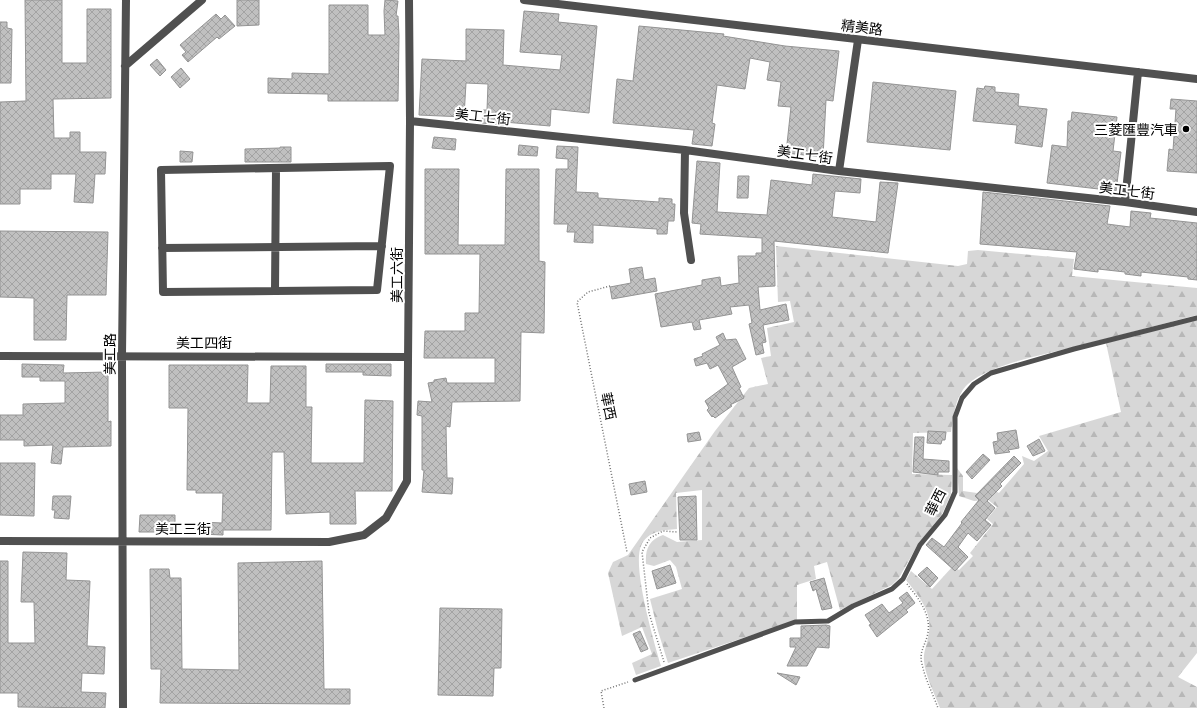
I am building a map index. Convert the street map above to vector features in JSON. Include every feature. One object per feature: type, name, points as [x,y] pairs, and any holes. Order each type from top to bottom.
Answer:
[{"type":"street","name":"美工路","points":[[122,708],[124,540],[122,355],[124,66],[126,0]]},
{"type":"street","points":[[124,66],[202,0]]},
{"type":"street","name":"美工六街","points":[[364,535],[386,518],[406,481],[410,121],[409,0]]},
{"type":"street","name":"精美路","points":[[524,0],[1197,79]]},
{"type":"street","points":[[839,171],[858,40]]},
{"type":"street","points":[[1125,202],[1138,72]]},
{"type":"street","name":"美工七街","points":[[410,121],[685,150],[839,171],[1125,202],[1197,212]]},
{"type":"street","points":[[685,150],[684,213],[691,260]]},
{"type":"street","points":[[390,166],[382,246],[377,290],[163,292],[160,170],[390,166]]},
{"type":"street","points":[[274,291],[276,169]]},
{"type":"street","points":[[162,248],[382,246]]},
{"type":"street","name":"美工四街","points":[[0,356],[122,355],[408,357]]},
{"type":"street","name":"美工三街","points":[[0,541],[124,540],[330,542],[364,535]]},
{"type":"lane","name":"華西","points":[[635,680],[795,622],[828,621],[853,606],[892,589],[903,579],[920,545],[945,515],[955,492],[955,417],[962,398],[974,384],[991,373],[1074,349],[1197,318]]},
{"type":"path","name":"華西","points":[[610,286],[588,292],[577,302],[627,552]]},
{"type":"path","points":[[666,669],[649,612],[642,552],[650,538],[663,532],[678,532]]},
{"type":"path","points":[[903,579],[922,603],[928,620],[927,636],[921,650],[921,663],[938,708]]},
{"type":"path","points":[[604,708],[601,691],[635,680]]},
{"type":"green space","points":[[776,246],[958,266],[967,264],[968,251],[978,250],[1074,259],[1072,276],[1197,288],[1197,315],[1031,357],[1002,366],[977,377],[968,384],[960,394],[954,413],[951,432],[913,433],[912,474],[952,475],[951,494],[942,514],[917,546],[899,578],[892,585],[840,610],[827,562],[814,566],[816,579],[797,585],[797,620],[668,663],[650,599],[682,589],[676,567],[670,560],[654,566],[646,564],[647,550],[651,542],[663,535],[677,542],[702,540],[702,490],[676,493],[677,529],[656,532],[647,537],[641,546],[639,570],[649,623],[661,666],[636,675],[632,663],[652,654],[642,627],[622,636],[608,573],[613,562],[628,555],[715,431],[749,388],[768,384],[761,358],[771,356],[767,328],[794,322],[790,301],[778,302]]},
{"type":"green space","points":[[1197,320],[1197,653],[1178,677],[1197,687],[1197,708],[940,708],[928,679],[924,661],[928,640],[929,620],[921,600],[906,580],[911,571],[932,589],[953,566],[959,570],[973,556],[970,553],[993,524],[987,519],[997,507],[988,500],[974,501],[959,496],[957,468],[963,476],[963,491],[977,493],[988,487],[999,493],[1024,464],[1022,456],[1034,461],[1048,451],[1039,436],[1121,412],[1106,343]]},
{"type":"building","points":[[25,0],[62,0],[62,63],[87,63],[87,9],[111,9],[111,98],[53,99],[54,138],[70,138],[70,132],[80,132],[80,152],[106,152],[105,174],[95,174],[93,203],[74,202],[76,174],[51,174],[51,189],[20,189],[20,204],[0,204],[0,102],[26,101]]},
{"type":"building","points":[[237,0],[259,0],[259,25],[237,26]]},
{"type":"building","points":[[385,0],[398,1],[396,16],[398,16],[399,36],[398,101],[328,101],[328,94],[268,93],[268,78],[292,79],[292,73],[329,74],[329,5],[368,5],[368,35],[385,35]]},
{"type":"building","points":[[524,11],[559,14],[558,22],[597,26],[589,113],[551,109],[550,126],[504,122],[504,125],[482,123],[483,110],[487,110],[488,84],[466,83],[464,117],[419,115],[422,59],[466,61],[466,29],[504,30],[503,65],[560,70],[562,55],[520,52]]},
{"type":"building","points":[[216,14],[221,19],[225,15],[235,26],[219,39],[217,37],[188,62],[182,55],[186,52],[180,45]]},
{"type":"building","points":[[0,22],[7,22],[7,28],[12,29],[11,83],[0,83]]},
{"type":"building","points":[[639,26],[724,34],[723,36],[785,46],[839,51],[833,101],[826,100],[823,157],[786,153],[791,107],[778,106],[781,82],[767,80],[770,62],[750,58],[745,89],[717,85],[712,123],[715,124],[712,146],[692,144],[694,130],[613,123],[617,79],[633,81]]},
{"type":"building","points":[[157,59],[166,70],[160,76],[150,65]]},
{"type":"building","points":[[181,68],[190,79],[180,88],[171,77]]},
{"type":"building","points":[[873,82],[956,91],[950,150],[867,142]]},
{"type":"building","points":[[985,86],[995,87],[995,92],[1019,94],[1018,106],[1047,109],[1042,147],[1015,143],[1017,125],[973,121],[977,88],[984,89]]},
{"type":"building","name":"三菱匯豐汽車","points":[[1171,99],[1197,101],[1197,173],[1167,171],[1169,149],[1173,150],[1176,109],[1170,109]]},
{"type":"building","points":[[1072,112],[1117,117],[1113,151],[1121,152],[1116,191],[1047,183],[1052,145],[1067,147],[1068,121],[1071,121]]},
{"type":"building","points":[[434,137],[456,139],[455,150],[432,148]]},
{"type":"building","points":[[519,145],[538,147],[537,156],[518,155]]},
{"type":"building","points":[[557,146],[578,147],[576,192],[598,193],[598,198],[659,202],[659,198],[672,199],[672,204],[675,204],[674,221],[668,221],[667,234],[657,234],[657,229],[593,225],[593,243],[574,242],[575,232],[567,232],[568,224],[554,224],[556,169],[568,169],[568,159],[556,158]]},
{"type":"building","points":[[291,147],[291,162],[245,162],[245,149]]},
{"type":"building","points":[[180,151],[193,152],[192,162],[180,162]]},
{"type":"building","points":[[697,161],[720,163],[717,212],[767,215],[771,180],[812,185],[813,174],[861,179],[860,193],[835,191],[832,217],[876,222],[880,182],[898,183],[888,253],[774,241],[775,286],[758,287],[760,310],[786,304],[789,320],[763,325],[766,342],[762,343],[764,353],[756,355],[749,324],[752,323],[749,305],[730,307],[732,314],[699,320],[701,329],[694,330],[692,322],[661,327],[655,294],[702,285],[702,280],[720,277],[721,286],[739,283],[738,256],[756,256],[756,253],[762,253],[762,238],[700,234],[701,224],[692,223]]},
{"type":"building","points":[[425,169],[459,169],[458,245],[505,245],[506,169],[539,169],[539,261],[545,262],[544,333],[521,332],[520,401],[452,402],[450,427],[446,426],[447,478],[453,478],[452,494],[422,492],[424,470],[422,470],[422,416],[417,415],[418,401],[432,402],[428,383],[434,382],[434,380],[446,378],[447,383],[495,383],[495,358],[424,358],[425,331],[465,331],[465,313],[479,313],[480,254],[425,254]]},
{"type":"building","points":[[738,176],[749,176],[748,198],[737,198]]},
{"type":"building","points":[[983,192],[1110,206],[1107,224],[1130,227],[1131,211],[1151,213],[1150,218],[1197,223],[1197,280],[1188,279],[1188,277],[1141,272],[1141,276],[1125,274],[1125,272],[1098,269],[1098,272],[1074,269],[1077,252],[980,244]]},
{"type":"building","points":[[0,231],[108,232],[106,295],[67,295],[66,340],[34,340],[34,298],[0,297]]},
{"type":"building","points":[[642,267],[644,280],[655,278],[657,291],[612,299],[610,287],[631,283],[629,269]]},
{"type":"building","points":[[723,333],[726,340],[736,339],[746,359],[732,367],[744,398],[730,405],[732,406],[715,418],[713,416],[712,417],[707,410],[709,408],[705,401],[728,384],[718,365],[710,369],[707,363],[696,366],[694,359],[703,356],[702,354],[720,345],[716,337]]},
{"type":"building","points":[[22,364],[64,365],[63,373],[108,372],[108,422],[111,421],[111,446],[63,447],[61,464],[51,463],[53,445],[24,446],[24,440],[0,440],[0,415],[23,415],[23,404],[65,403],[65,381],[40,381],[40,377],[22,377]]},
{"type":"building","points":[[326,364],[391,364],[391,376],[363,375],[363,372],[326,372]]},
{"type":"building","points":[[169,365],[248,365],[247,403],[270,403],[271,366],[306,366],[306,407],[312,407],[311,463],[364,463],[365,400],[393,401],[392,491],[355,491],[356,524],[330,524],[330,512],[286,514],[284,452],[272,452],[271,530],[223,530],[223,535],[201,534],[201,522],[222,523],[223,493],[196,493],[196,490],[187,490],[188,408],[169,408]]},
{"type":"building","points":[[1016,430],[1019,448],[1008,450],[1010,452],[995,454],[993,442],[998,441],[997,433]]},
{"type":"building","points":[[928,431],[946,432],[945,440],[942,440],[941,444],[927,443]]},
{"type":"building","points":[[699,432],[701,440],[688,442],[687,434]]},
{"type":"building","points":[[915,437],[924,437],[923,459],[949,461],[949,472],[938,472],[938,475],[913,472]]},
{"type":"building","points":[[1039,439],[1045,451],[1033,456],[1027,446]]},
{"type":"building","points":[[983,454],[990,460],[972,479],[966,472]]},
{"type":"building","points":[[1014,456],[1021,463],[1000,484],[1002,486],[987,501],[995,508],[985,520],[991,525],[977,541],[968,533],[958,547],[968,557],[955,571],[926,545],[932,538],[944,547],[962,523],[961,522],[979,500],[975,496]]},
{"type":"building","points":[[0,463],[35,463],[34,516],[0,515]]},
{"type":"building","points":[[645,481],[647,492],[631,495],[629,484]]},
{"type":"building","points":[[53,496],[71,496],[69,519],[54,518],[55,510],[52,510]]},
{"type":"building","points":[[696,496],[697,540],[680,540],[678,497]]},
{"type":"building","points":[[140,515],[175,515],[175,532],[139,532]]},
{"type":"building","points":[[23,552],[67,553],[66,580],[90,581],[87,646],[105,647],[104,674],[82,673],[81,692],[106,693],[105,708],[18,707],[18,693],[0,693],[0,561],[8,561],[8,643],[35,643],[34,602],[21,602]]},
{"type":"building","points":[[322,561],[324,689],[350,689],[350,704],[160,703],[161,669],[151,669],[150,569],[169,569],[170,578],[181,578],[182,669],[239,670],[238,563]]},
{"type":"building","points":[[670,565],[676,583],[657,589],[652,571]]},
{"type":"building","points":[[927,567],[938,578],[930,587],[918,575]]},
{"type":"building","points":[[824,578],[832,608],[822,610],[816,589],[813,591],[810,582]]},
{"type":"building","points":[[907,592],[915,603],[906,610],[908,612],[877,637],[869,625],[871,624],[865,615],[882,604],[889,613],[903,603],[899,598]]},
{"type":"building","points":[[440,608],[502,609],[501,668],[494,668],[493,696],[438,695]]},
{"type":"building","points":[[801,626],[830,626],[829,648],[817,647],[807,666],[787,666],[796,647],[790,647],[790,638],[801,638]]},
{"type":"building","points":[[640,631],[648,649],[641,652],[633,634]]},
{"type":"building","points":[[777,673],[800,677],[796,685]]},
{"type":"place","name":"三菱匯豐汽車","points":[[1186,129]]}]
